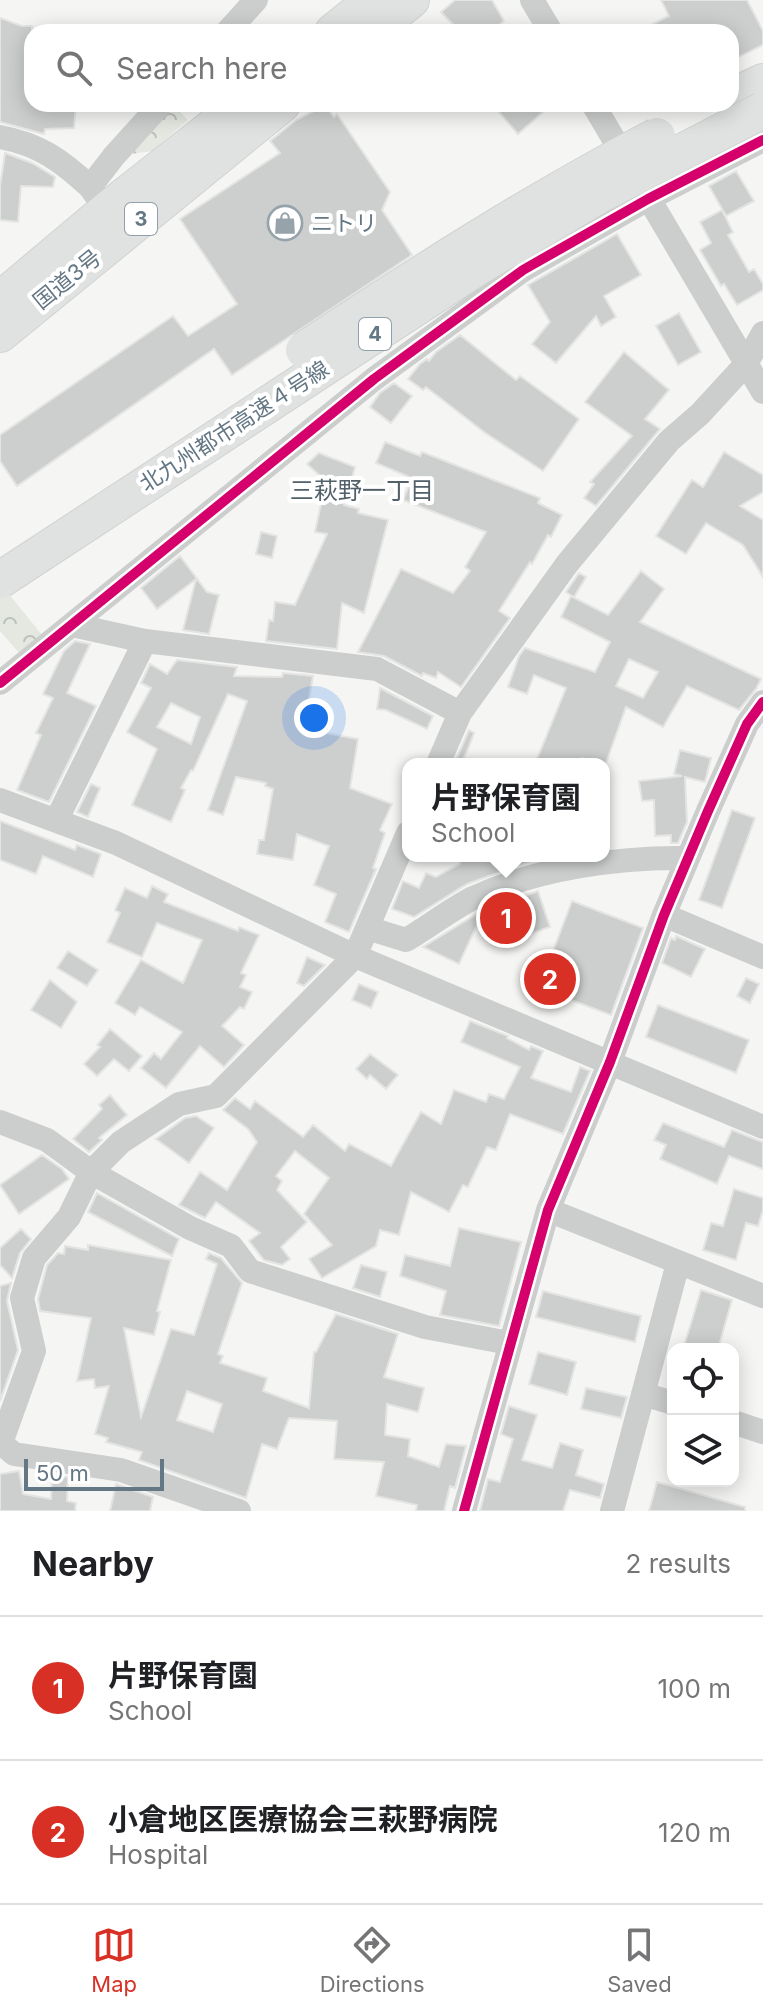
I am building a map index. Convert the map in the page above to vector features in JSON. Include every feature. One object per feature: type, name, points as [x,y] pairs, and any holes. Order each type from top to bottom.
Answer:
[{"type":"highway","points":[[343,24],[373,0]]},
{"type":"highway","points":[[381,24],[411,0]]},
{"type":"highway","points":[[739,93],[763,82]]},
{"type":"highway","name":"北九州都市高速４号線","points":[[0,580],[476,268],[599,195],[763,110]]},
{"type":"highway","name":"国道3号","points":[[0,300],[98,199],[230,112]]},
{"type":"highway","name":"国道3号","points":[[0,334],[272,112]]},
{"type":"highway","name":"北九州都市高速４号線","points":[[0,553],[459,248],[585,173],[702,112]]},
{"type":"street","points":[[234,24],[256,0]]},
{"type":"street","points":[[532,0],[546,24]]},
{"type":"street","points":[[0,137],[35,147],[62,161],[98,199],[114,156],[154,112]]},
{"type":"street","points":[[598,112],[763,392]]},
{"type":"street","points":[[0,683],[386,370],[523,270],[648,199],[763,140]]},
{"type":"street","points":[[441,758],[460,713],[567,564],[669,441],[700,414],[746,364],[763,333]]},
{"type":"street","points":[[72,625],[145,641],[377,669],[460,713]]},
{"type":"street","points":[[57,819],[145,641]]},
{"type":"street","points":[[464,1511],[548,1210],[610,1062],[688,858],[747,724],[763,702]]},
{"type":"street","points":[[0,800],[116,843],[355,956],[763,1127]]},
{"type":"street","points":[[239,1511],[121,1470],[14,1454],[1,1442],[34,1351],[22,1298],[34,1258],[69,1217],[91,1172],[121,1142],[179,1104],[216,1096],[355,956],[402,847]]},
{"type":"street","points":[[367,928],[406,940],[473,898],[547,872],[645,857],[688,858]]},
{"type":"street","points":[[664,915],[763,957]]},
{"type":"street","points":[[0,1122],[47,1140],[91,1172],[190,1228],[231,1246],[250,1271],[425,1327],[509,1343]]},
{"type":"street","points":[[548,1210],[763,1296]]},
{"type":"street","points":[[612,1511],[678,1263]]},
{"type":"street","points":[[643,1394],[667,1401]]},
{"type":"street","points":[[739,1424],[763,1432]]},
{"type":"green space","points":[[164,112],[180,112],[188,120],[152,151],[118,156]]},
{"type":"green space","points":[[0,583],[42,635],[20,654],[0,631]]},
{"type":"building","points":[[455,0],[492,0],[504,21],[500,24],[452,24],[441,12]]},
{"type":"building","points":[[661,0],[747,0],[763,31],[763,45],[739,57],[739,24],[653,24],[669,16]]},
{"type":"building","points":[[0,18],[24,26],[24,112],[75,112],[74,128],[45,129],[44,134],[0,122]]},
{"type":"building","points":[[311,112],[330,112],[334,117],[337,114],[390,192],[382,210],[412,255],[232,375],[214,349],[17,486],[0,461],[0,435],[173,316],[188,336],[237,304],[180,219],[280,153],[270,141]]},
{"type":"building","points":[[499,112],[543,112],[518,134]]},
{"type":"building","points":[[5,153],[32,163],[55,177],[53,187],[21,186],[18,222],[0,220],[0,186]]},
{"type":"building","points":[[736,171],[754,201],[726,216],[709,186]]},
{"type":"building","points":[[722,210],[733,232],[728,235],[749,272],[754,269],[763,284],[763,290],[737,305],[724,284],[721,286],[700,250],[711,243],[700,222]]},
{"type":"building","points":[[617,234],[641,275],[604,296],[616,317],[601,326],[596,316],[556,363],[532,344],[550,322],[528,285]]},
{"type":"building","points":[[679,313],[701,352],[678,365],[656,326]]},
{"type":"building","points":[[460,335],[516,380],[520,376],[579,419],[543,471],[484,432],[426,387],[423,390],[408,379],[420,364],[427,359],[429,361]]},
{"type":"building","points":[[624,352],[669,390],[645,419],[660,429],[596,506],[584,498],[594,484],[590,482],[632,436],[585,402]]},
{"type":"building","points":[[394,383],[412,396],[391,423],[370,407],[380,393]]},
{"type":"building","points":[[385,442],[420,456],[422,452],[540,498],[538,503],[562,515],[551,537],[548,535],[499,611],[510,618],[461,687],[438,672],[436,678],[423,673],[422,676],[384,656],[358,652],[401,569],[453,593],[470,571],[465,567],[486,532],[403,500],[412,478],[376,463]]},
{"type":"building","points":[[724,452],[763,475],[763,492],[740,506],[763,520],[763,577],[743,545],[706,523],[686,554],[656,536],[692,480],[703,487]]},
{"type":"building","points":[[319,453],[355,467],[344,505],[359,509],[358,513],[388,520],[364,613],[342,603],[337,649],[266,641],[275,602],[295,605],[327,534],[315,532],[326,481],[307,464]]},
{"type":"building","points":[[261,532],[277,536],[272,558],[256,554]]},
{"type":"building","points":[[180,556],[207,592],[219,595],[209,634],[183,630],[196,579],[157,609],[141,588]]},
{"type":"building","points":[[641,571],[664,589],[640,622],[761,679],[739,710],[687,686],[663,727],[626,707],[608,758],[537,758],[566,688],[534,675],[527,694],[508,687],[519,656],[525,648],[595,672],[610,642],[561,617],[571,596],[608,615]],"holes":[[[629,659],[658,672],[643,698],[616,686]]]},
{"type":"building","points":[[579,573],[586,577],[574,597],[566,592]]},
{"type":"building","points":[[75,641],[90,644],[67,693],[96,706],[49,802],[17,790],[41,735],[36,733],[53,698],[43,694],[64,651]]},
{"type":"building","points":[[177,660],[237,667],[234,676],[282,677],[283,673],[313,676],[304,729],[358,739],[350,788],[392,804],[380,830],[385,833],[373,868],[376,869],[349,932],[325,922],[336,894],[314,885],[329,846],[297,834],[293,860],[257,854],[259,840],[264,840],[273,789],[265,786],[266,783],[236,777],[223,815],[208,810],[247,701],[228,694],[193,771],[181,788],[185,790],[171,822],[132,805],[157,749],[127,732],[151,688],[141,683],[150,664],[167,674]],"holes":[[[171,703],[200,717],[191,744],[157,727]]]},
{"type":"building","points":[[380,688],[433,716],[427,729],[386,710],[377,709]]},
{"type":"building","points":[[469,730],[474,733],[468,749],[464,758],[457,758]]},
{"type":"building","points":[[680,750],[711,758],[705,782],[685,777],[687,822],[678,843],[671,843],[671,835],[655,836],[654,800],[642,801],[639,781],[682,776],[674,774]]},
{"type":"building","points":[[91,784],[100,788],[88,817],[77,812]]},
{"type":"building","points":[[732,810],[755,818],[722,908],[699,900]]},
{"type":"building","points":[[0,821],[75,850],[77,845],[101,854],[93,877],[43,856],[36,874],[0,860]]},
{"type":"building","points":[[528,862],[467,884],[414,917],[392,909],[403,881],[419,888],[426,873],[436,877],[460,864]]},
{"type":"building","points":[[152,886],[168,894],[164,902],[238,931],[239,927],[259,935],[241,973],[246,975],[240,987],[252,992],[244,1009],[240,1007],[222,1026],[244,1045],[224,1067],[200,1046],[166,1088],[141,1068],[154,1053],[161,1059],[182,1032],[140,1007],[135,1015],[115,1003],[141,960],[183,983],[202,940],[157,923],[142,957],[107,942],[120,913],[115,910],[125,888],[147,898]]},
{"type":"building","points":[[538,891],[550,927],[495,946],[483,912],[459,964],[423,947],[480,912]]},
{"type":"building","points":[[572,901],[643,928],[611,1015],[539,988]]},
{"type":"building","points":[[676,936],[705,949],[691,977],[662,963],[671,938],[675,940]]},
{"type":"building","points":[[68,951],[98,970],[87,986],[57,968]]},
{"type":"building","points":[[307,957],[325,965],[304,986],[297,983]]},
{"type":"building","points":[[746,978],[759,984],[750,1003],[737,996]]},
{"type":"building","points":[[50,980],[77,1002],[61,1028],[31,1010]]},
{"type":"building","points":[[359,984],[378,992],[371,1008],[352,1000]]},
{"type":"building","points":[[658,1005],[749,1040],[736,1073],[646,1037]]},
{"type":"building","points":[[470,1021],[508,1036],[529,1050],[531,1046],[543,1051],[531,1078],[571,1092],[580,1067],[590,1071],[563,1134],[510,1114],[496,1150],[487,1147],[468,1187],[463,1185],[449,1212],[411,1192],[399,1235],[380,1230],[376,1246],[322,1278],[309,1259],[332,1245],[304,1214],[329,1178],[295,1151],[276,1176],[282,1181],[277,1190],[307,1222],[281,1247],[290,1259],[282,1265],[264,1260],[249,1241],[260,1233],[216,1202],[205,1218],[179,1205],[200,1172],[227,1190],[257,1142],[248,1129],[223,1110],[235,1098],[250,1109],[255,1101],[303,1137],[313,1125],[345,1151],[349,1144],[391,1166],[421,1112],[441,1124],[454,1090],[486,1102],[489,1094],[504,1099],[520,1067],[461,1042]]},
{"type":"building","points":[[110,1029],[142,1056],[129,1071],[114,1059],[97,1076],[84,1064],[100,1047],[97,1045]]},
{"type":"building","points":[[370,1054],[398,1075],[386,1089],[370,1075],[367,1079],[356,1069]]},
{"type":"building","points":[[110,1095],[127,1115],[99,1138],[102,1140],[89,1152],[73,1139],[102,1109],[99,1105]]},
{"type":"building","points":[[196,1116],[214,1128],[189,1163],[156,1139],[185,1118]]},
{"type":"building","points":[[663,1123],[724,1147],[732,1130],[763,1142],[763,1169],[729,1156],[717,1184],[660,1159],[666,1145],[654,1140]]},
{"type":"building","points":[[42,1155],[62,1169],[69,1179],[19,1214],[0,1185]]},
{"type":"building","points":[[734,1189],[763,1198],[758,1226],[746,1223],[736,1260],[703,1250],[711,1223],[723,1226]]},
{"type":"building","points":[[97,1193],[179,1239],[172,1256],[88,1212]]},
{"type":"building","points":[[459,1228],[521,1242],[499,1326],[440,1315],[446,1291],[400,1276],[405,1255],[450,1266]]},
{"type":"building","points":[[21,1229],[31,1239],[20,1253],[12,1278],[0,1265],[0,1248]]},
{"type":"building","points":[[88,1245],[171,1260],[154,1335],[124,1328],[141,1417],[171,1329],[194,1335],[217,1264],[206,1259],[209,1253],[221,1258],[242,1283],[218,1354],[223,1356],[220,1363],[267,1378],[263,1391],[309,1408],[314,1352],[336,1314],[398,1334],[384,1377],[424,1388],[418,1412],[387,1404],[385,1435],[410,1439],[408,1456],[439,1467],[446,1444],[466,1446],[455,1488],[450,1486],[444,1511],[416,1511],[417,1505],[376,1496],[384,1462],[334,1459],[337,1421],[289,1418],[277,1449],[262,1444],[246,1498],[139,1460],[142,1452],[106,1442],[108,1438],[95,1434],[109,1386],[95,1388],[94,1379],[77,1381],[91,1318],[40,1311],[38,1299],[47,1265],[58,1253],[64,1254],[65,1246],[88,1250]],"holes":[[[187,1391],[222,1404],[213,1432],[177,1420]]]},
{"type":"building","points":[[361,1265],[387,1272],[380,1297],[353,1288]]},
{"type":"building","points":[[11,1283],[7,1301],[18,1350],[0,1401],[0,1286]]},
{"type":"building","points":[[701,1290],[732,1300],[720,1343],[685,1343]]},
{"type":"building","points":[[543,1291],[641,1316],[635,1342],[536,1317]]},
{"type":"building","points":[[538,1352],[576,1362],[567,1395],[529,1384]]},
{"type":"building","points":[[586,1388],[627,1397],[621,1418],[581,1409]]},
{"type":"building","points":[[509,1406],[537,1415],[522,1460],[552,1468],[560,1443],[583,1450],[576,1475],[604,1484],[600,1498],[570,1490],[563,1511],[480,1511],[488,1479],[500,1482],[513,1439],[501,1434]]},
{"type":"building","points":[[19,1471],[23,1494],[51,1499],[52,1476],[68,1477],[67,1501],[76,1503],[75,1511],[0,1511],[0,1474]]},
{"type":"building","points":[[657,1482],[745,1507],[745,1511],[649,1511]]},
{"type":"building","points":[[116,1484],[153,1497],[150,1511],[110,1511]]},
{"type":"cycle path","points":[[0,683],[374,379],[523,270],[648,199],[763,140]]},
{"type":"cycle path","points":[[464,1511],[548,1210],[610,1062],[664,915],[708,811],[747,724],[763,702]]},
{"type":"place","name":"ニトリ","points":[[285,223]]},
{"type":"place","name":"片野保育園","points":[[506,918]]},
{"type":"place","name":"小倉地区医療協会三萩野病院","points":[[550,979]]},
{"type":"district","name":"三萩野一丁目","points":[[362,491]]}]
